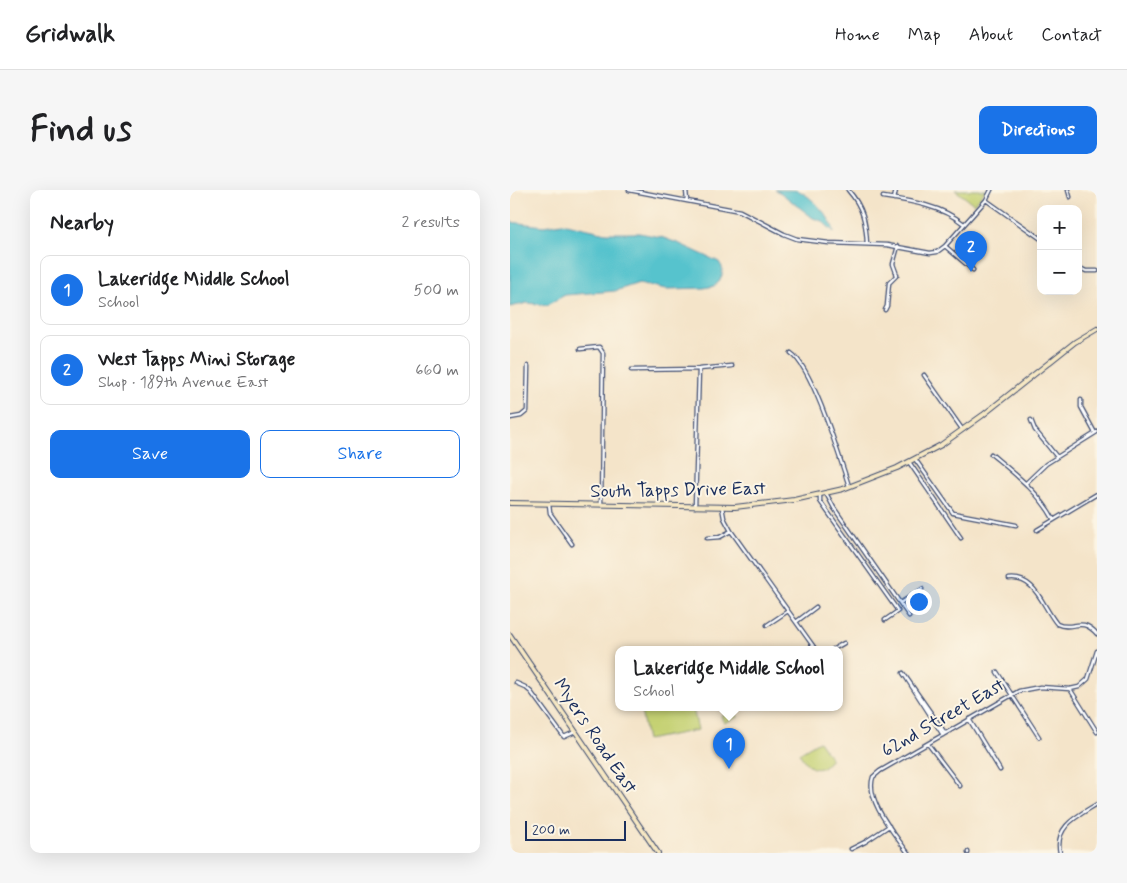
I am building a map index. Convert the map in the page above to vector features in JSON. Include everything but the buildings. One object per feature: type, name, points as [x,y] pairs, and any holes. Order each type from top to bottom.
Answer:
[{"type":"street","points":[[629,190],[740,211],[797,239],[898,246],[918,252],[930,253],[937,252],[945,246],[986,200],[991,190]]},
{"type":"street","points":[[686,190],[687,201]]},
{"type":"street","points":[[848,190],[856,198],[863,214],[866,225],[867,244]]},
{"type":"street","points":[[894,199],[896,190]]},
{"type":"street","points":[[1068,190],[1070,197]]},
{"type":"street","points":[[884,197],[940,210],[954,216],[964,224]]},
{"type":"street","points":[[986,200],[1037,236]]},
{"type":"street","points":[[885,310],[889,283],[897,275],[892,264],[898,246]]},
{"type":"street","points":[[945,246],[973,270]]},
{"type":"street","points":[[1082,268],[1097,271]]},
{"type":"street","name":"South Tapps Drive East","points":[[510,503],[722,507],[770,504],[826,493],[909,462],[963,430],[1075,342],[1097,329]]},
{"type":"street","points":[[580,349],[599,347],[602,352],[601,505]]},
{"type":"street","points":[[791,353],[802,366],[816,393],[849,486]]},
{"type":"street","points":[[510,418],[518,418],[527,411],[528,366]]},
{"type":"street","points":[[631,370],[698,369],[732,366]]},
{"type":"street","points":[[695,507],[698,369]]},
{"type":"street","points":[[924,375],[963,430]]},
{"type":"street","points":[[1026,483],[1041,468],[1096,433],[1081,407],[1081,400]]},
{"type":"street","points":[[1031,420],[1035,430],[1057,457]]},
{"type":"street","points":[[991,454],[1026,483],[1041,499],[1054,520]]},
{"type":"street","points":[[915,459],[953,513],[1016,525]]},
{"type":"street","points":[[909,462],[961,538]]},
{"type":"street","points":[[826,493],[834,508],[909,616]]},
{"type":"street","points":[[820,494],[820,501],[898,611],[885,620]]},
{"type":"street","points":[[1038,530],[1097,494]]},
{"type":"street","points":[[549,504],[550,513],[572,544]]},
{"type":"street","points":[[722,507],[724,518],[731,531],[813,646]]},
{"type":"street","points":[[707,538],[720,537],[731,531]]},
{"type":"street","points":[[1009,579],[1025,580],[1031,585],[1057,624],[1062,626],[1087,625],[1097,634]]},
{"type":"street","points":[[900,603],[922,589]]},
{"type":"street","points":[[796,622],[816,607]]},
{"type":"street","points":[[767,625],[788,610]]},
{"type":"street","name":"Myers Road East","points":[[510,635],[658,853]]},
{"type":"street","points":[[839,646],[844,643]]},
{"type":"street","points":[[1097,651],[1087,682],[1070,690],[1097,732]]},
{"type":"street","points":[[997,672],[1039,737]]},
{"type":"street","points":[[944,734],[903,673],[944,734]]},
{"type":"street","points":[[516,683],[531,692],[561,734],[566,737],[576,732]]},
{"type":"street","name":"62nd Street East","points":[[889,826],[874,798],[871,784],[880,771],[1011,694],[1023,689],[1034,688],[1070,690]]},
{"type":"street","points":[[969,719],[1000,770]]},
{"type":"street","points":[[928,744],[960,786]]},
{"type":"street","points":[[1060,853],[1060,837],[1069,822],[1097,804]]},
{"type":"street","points":[[851,849],[889,826],[908,853]]},
{"type":"green space","points":[[955,190],[986,190],[974,204]]},
{"type":"green space","points":[[641,711],[694,711],[698,730],[647,740]]},
{"type":"green space","points":[[735,711],[738,717],[724,723],[721,716]]},
{"type":"green space","points":[[819,741],[830,757],[830,760],[817,769],[805,762],[799,753]]},
{"type":"water","points":[[775,190],[799,191],[804,194],[825,214],[834,232],[822,221],[813,218]]},
{"type":"water","points":[[510,222],[544,226],[562,223],[606,233],[639,233],[661,237],[719,262],[722,267],[722,275],[719,282],[714,286],[704,288],[666,289],[639,283],[615,291],[565,295],[547,305],[527,303],[510,307]]},
{"type":"place","name":"West Tapps Mini Storage","points":[[971,272]]},
{"type":"place","name":"Lakeridge Middle School","points":[[729,769]]}]
